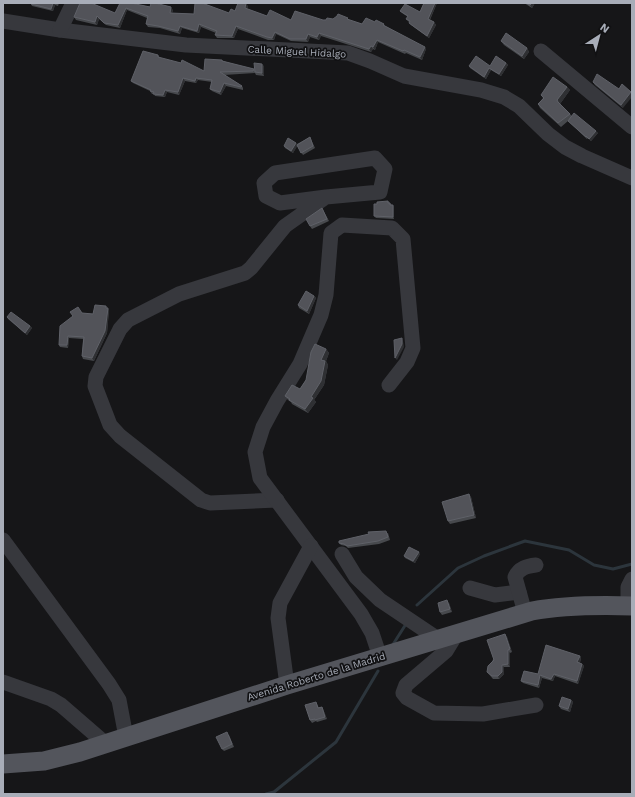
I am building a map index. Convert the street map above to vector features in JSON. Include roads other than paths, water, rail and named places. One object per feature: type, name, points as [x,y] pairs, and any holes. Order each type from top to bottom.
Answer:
[{"type":"main road","name":"Avenida Roberto de la Madrid","points":[[3,764],[44,761],[80,752],[287,685],[525,613],[550,608],[630,606]]},
{"type":"street","points":[[60,30],[73,3]]},
{"type":"street","name":"Calle Miguel Hidalgo","points":[[3,21],[60,30],[186,45],[348,53],[404,76],[481,90],[504,97],[519,106],[548,134],[565,147],[632,178]]},
{"type":"street","points":[[541,51],[632,126]]},
{"type":"street","points":[[277,500],[210,503],[200,500],[120,436],[110,425],[95,386],[96,377],[120,329],[128,320],[179,294],[245,273],[286,226],[326,197],[380,192],[386,169],[375,158],[275,173],[264,183],[266,196],[280,203],[326,197]]},
{"type":"street","points":[[380,656],[372,633],[361,614],[260,478],[255,452],[263,427],[300,364],[321,315],[326,295],[331,233],[342,225],[392,228],[403,239],[413,348],[407,362],[389,385]]},
{"type":"street","points":[[3,540],[109,684],[118,700],[126,737]]},
{"type":"street","points":[[287,685],[278,618],[280,603],[311,546]]},
{"type":"street","points":[[342,554],[356,577],[380,600],[438,639]]},
{"type":"street","points":[[525,613],[515,577],[516,574],[526,566],[536,565]]},
{"type":"street","points":[[630,606],[628,587],[632,579]]},
{"type":"street","points":[[470,588],[495,595],[519,592]]},
{"type":"street","points":[[457,634],[446,651],[406,685],[404,693],[407,698],[434,713],[483,714],[536,705]]},
{"type":"street","points":[[3,682],[56,702],[106,744]]},
{"type":"waterway","points":[[417,605],[458,568],[484,556],[525,541],[569,550],[594,565],[613,569],[632,564]]},
{"type":"waterway","points":[[392,646],[406,624]]},
{"type":"waterway","points":[[266,794],[274,792],[336,742],[378,671]]}]
